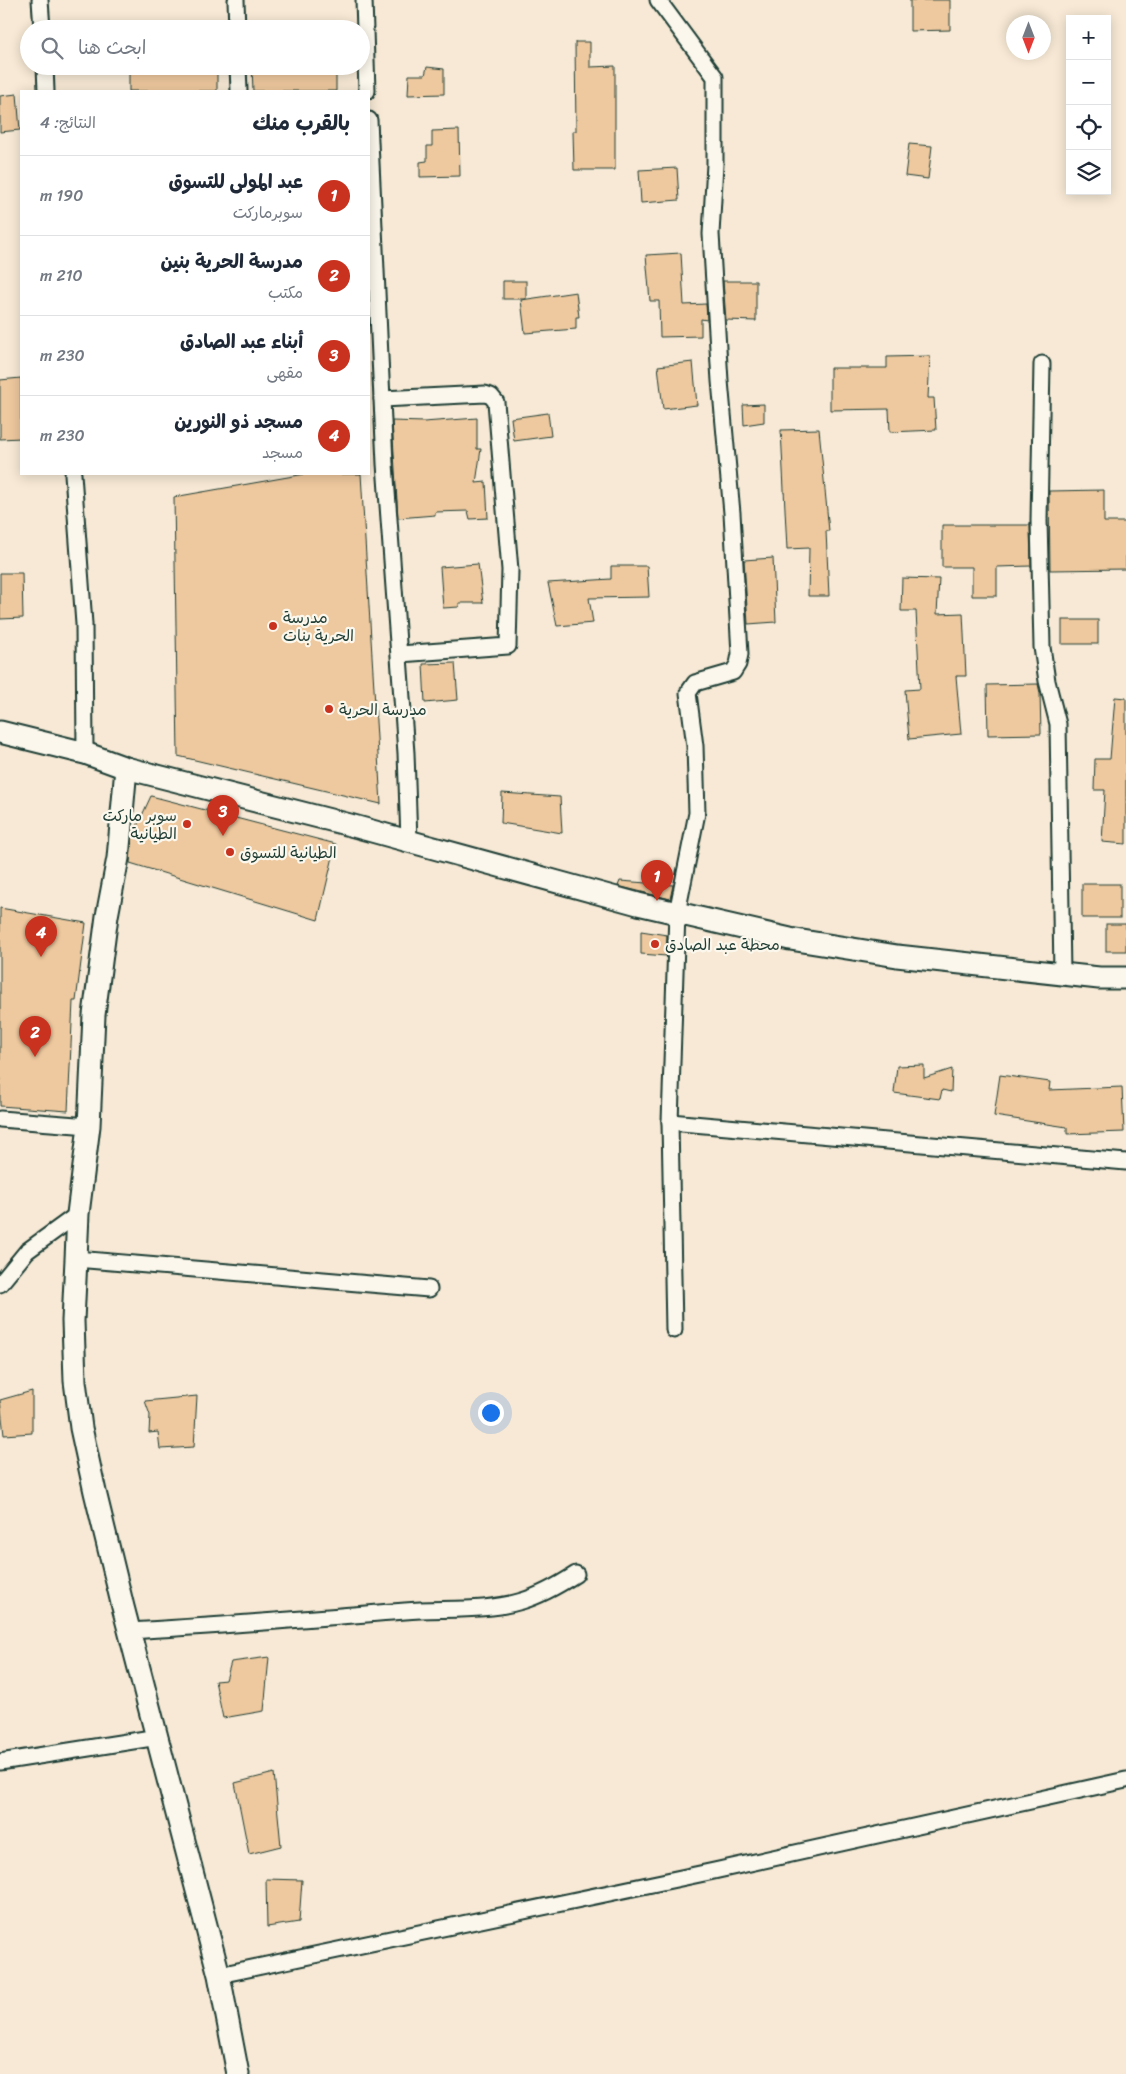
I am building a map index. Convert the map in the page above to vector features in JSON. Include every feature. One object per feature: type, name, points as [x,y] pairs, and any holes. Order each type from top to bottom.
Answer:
[{"type":"street","points":[[40,0],[41,20]]},
{"type":"street","points":[[236,0],[237,20]]},
{"type":"street","points":[[364,0],[365,20]]},
{"type":"street","points":[[658,0],[715,77],[715,164],[711,234],[720,381],[732,513],[740,654],[738,664],[733,672],[695,683],[688,693],[695,746],[697,814],[677,913],[670,1122],[674,1330]]},
{"type":"street","points":[[45,75],[46,90]]},
{"type":"street","points":[[238,75],[239,90]]},
{"type":"street","points":[[366,75],[367,90]]},
{"type":"street","points":[[370,141],[382,399],[400,654],[409,842]]},
{"type":"street","points":[[1042,364],[1039,520],[1042,638],[1047,681],[1058,724],[1062,974]]},
{"type":"street","points":[[382,399],[485,394],[491,396],[496,402],[510,570],[508,646],[400,654]]},
{"type":"street","points":[[73,475],[84,624],[85,753]]},
{"type":"street","points":[[0,732],[85,753],[126,768],[638,904],[790,939],[897,956],[1099,978],[1126,978]]},
{"type":"street","points":[[126,768],[118,858],[107,916],[94,1015],[89,1126],[78,1214],[73,1321],[75,1381],[81,1428],[94,1492],[219,1975],[238,2074]]},
{"type":"street","points":[[0,1119],[89,1126]]},
{"type":"street","points":[[670,1122],[1126,1162]]},
{"type":"street","points":[[0,1284],[27,1251],[78,1214]]},
{"type":"street","points":[[76,1259],[429,1289]]},
{"type":"street","points":[[129,1632],[265,1624],[411,1610],[496,1606],[521,1601],[554,1588],[576,1574]]},
{"type":"street","points":[[0,1762],[158,1737]]},
{"type":"street","points":[[219,1975],[714,1871],[1126,1780]]},
{"type":"building","points":[[910,0],[950,0],[950,30],[910,31]]},
{"type":"building","points":[[575,42],[590,42],[590,67],[615,66],[615,170],[574,170],[573,131],[576,131]]},
{"type":"building","points":[[427,67],[444,69],[444,94],[408,95],[409,75],[425,75]]},
{"type":"building","points":[[129,75],[217,75],[217,90],[129,90]]},
{"type":"building","points":[[252,75],[336,75],[336,90],[253,90]]},
{"type":"building","points":[[17,94],[20,130],[0,132],[0,96]]},
{"type":"building","points":[[459,130],[460,176],[420,177],[420,162],[427,161],[427,146],[432,146],[432,131]]},
{"type":"building","points":[[909,144],[932,146],[928,179],[905,176]]},
{"type":"building","points":[[677,168],[679,200],[641,203],[639,170]]},
{"type":"building","points":[[681,253],[684,305],[706,304],[707,320],[701,319],[701,336],[660,337],[659,301],[650,301],[646,255]]},
{"type":"building","points":[[503,281],[526,281],[526,299],[503,299]]},
{"type":"building","points":[[723,281],[756,281],[756,321],[726,320]]},
{"type":"building","points":[[576,292],[579,317],[576,317],[576,329],[525,333],[521,300]]},
{"type":"building","points":[[930,356],[928,398],[934,398],[936,430],[890,432],[889,409],[830,410],[830,368],[887,368],[887,357]]},
{"type":"building","points":[[693,362],[697,405],[663,409],[658,366]]},
{"type":"building","points":[[20,378],[20,438],[0,439],[0,380]]},
{"type":"building","points":[[764,404],[764,422],[744,425],[743,405]]},
{"type":"building","points":[[548,413],[551,436],[514,441],[511,418]]},
{"type":"building","points":[[477,418],[477,449],[481,449],[476,483],[486,482],[488,518],[470,519],[468,511],[435,512],[435,515],[398,518],[392,421],[424,422]]},
{"type":"building","points":[[819,429],[829,531],[826,531],[829,596],[808,596],[809,548],[787,549],[781,430]]},
{"type":"building","name":"مدرسة الحرية بنات","points":[[299,475],[361,475],[381,804],[178,756],[174,497]]},
{"type":"building","points":[[1104,490],[1104,522],[1126,522],[1126,569],[1050,570],[1049,491]]},
{"type":"building","points":[[942,525],[1030,525],[1031,566],[997,567],[997,596],[972,596],[972,567],[942,567]]},
{"type":"building","points":[[773,558],[776,622],[748,624],[744,560]]},
{"type":"building","points":[[478,564],[483,603],[459,603],[459,607],[443,608],[440,567]]},
{"type":"building","points":[[611,566],[647,566],[649,597],[589,598],[593,623],[557,626],[548,583],[611,579]]},
{"type":"building","points":[[0,573],[22,573],[23,618],[0,619]]},
{"type":"building","points":[[902,578],[939,579],[937,614],[963,613],[966,676],[956,676],[961,734],[909,739],[905,690],[920,689],[916,611],[901,611]]},
{"type":"building","points":[[1062,620],[1098,620],[1098,644],[1062,644]]},
{"type":"building","points":[[455,663],[458,700],[425,703],[423,664]]},
{"type":"building","points":[[1038,684],[1041,734],[988,735],[987,685]]},
{"type":"building","points":[[1115,697],[1126,698],[1126,844],[1102,842],[1105,790],[1094,790],[1095,759],[1110,759]]},
{"type":"building","points":[[502,793],[560,797],[562,833],[501,823]]},
{"type":"building","name":"الطيانية للتسوق","points":[[151,796],[336,844],[318,920],[130,863],[132,837]]},
{"type":"building","points":[[620,881],[673,885],[670,899],[618,886]]},
{"type":"building","points":[[1082,884],[1120,884],[1120,918],[1082,918]]},
{"type":"building","points":[[0,908],[86,923],[76,1001],[73,1001],[68,1111],[0,1106]]},
{"type":"building","points":[[1106,924],[1126,924],[1126,951],[1106,951]]},
{"type":"building","name":"محطة عبد الصادق","points":[[641,931],[667,935],[666,956],[641,954]]},
{"type":"building","points":[[924,1065],[924,1078],[952,1069],[951,1092],[942,1090],[940,1099],[894,1093],[897,1066]]},
{"type":"building","points":[[1000,1075],[1050,1082],[1049,1090],[1122,1087],[1124,1132],[1067,1134],[1067,1127],[994,1116]]},
{"type":"building","points":[[32,1391],[32,1433],[4,1435],[0,1400]]},
{"type":"building","points":[[197,1396],[194,1447],[160,1449],[158,1432],[149,1433],[150,1415],[145,1401]]},
{"type":"building","points":[[269,1657],[264,1711],[223,1718],[215,1681],[226,1680],[231,1662]]},
{"type":"building","points":[[274,1773],[281,1846],[249,1854],[235,1783]]},
{"type":"building","points":[[266,1879],[302,1880],[299,1922],[267,1927]]},
{"type":"place","name":"مدرسة الحرية بنات","points":[[273,626]]},
{"type":"place","name":"مدرسة الحرية","points":[[329,709]]},
{"type":"place","name":"سوبر ماركت الطيانية","points":[[187,824]]},
{"type":"place","name":"أبناء عبد الصادق","points":[[223,836]]},
{"type":"place","name":"الطيانية للتسوق","points":[[230,852]]},
{"type":"place","name":"عبد المولى للتسوق","points":[[657,901]]},
{"type":"place","name":"محطة عبد الصادق","points":[[655,944]]},
{"type":"place","name":"مسجد ذو النورين","points":[[41,957]]},
{"type":"place","name":"مدرسة الحرية بنين","points":[[35,1057]]}]
